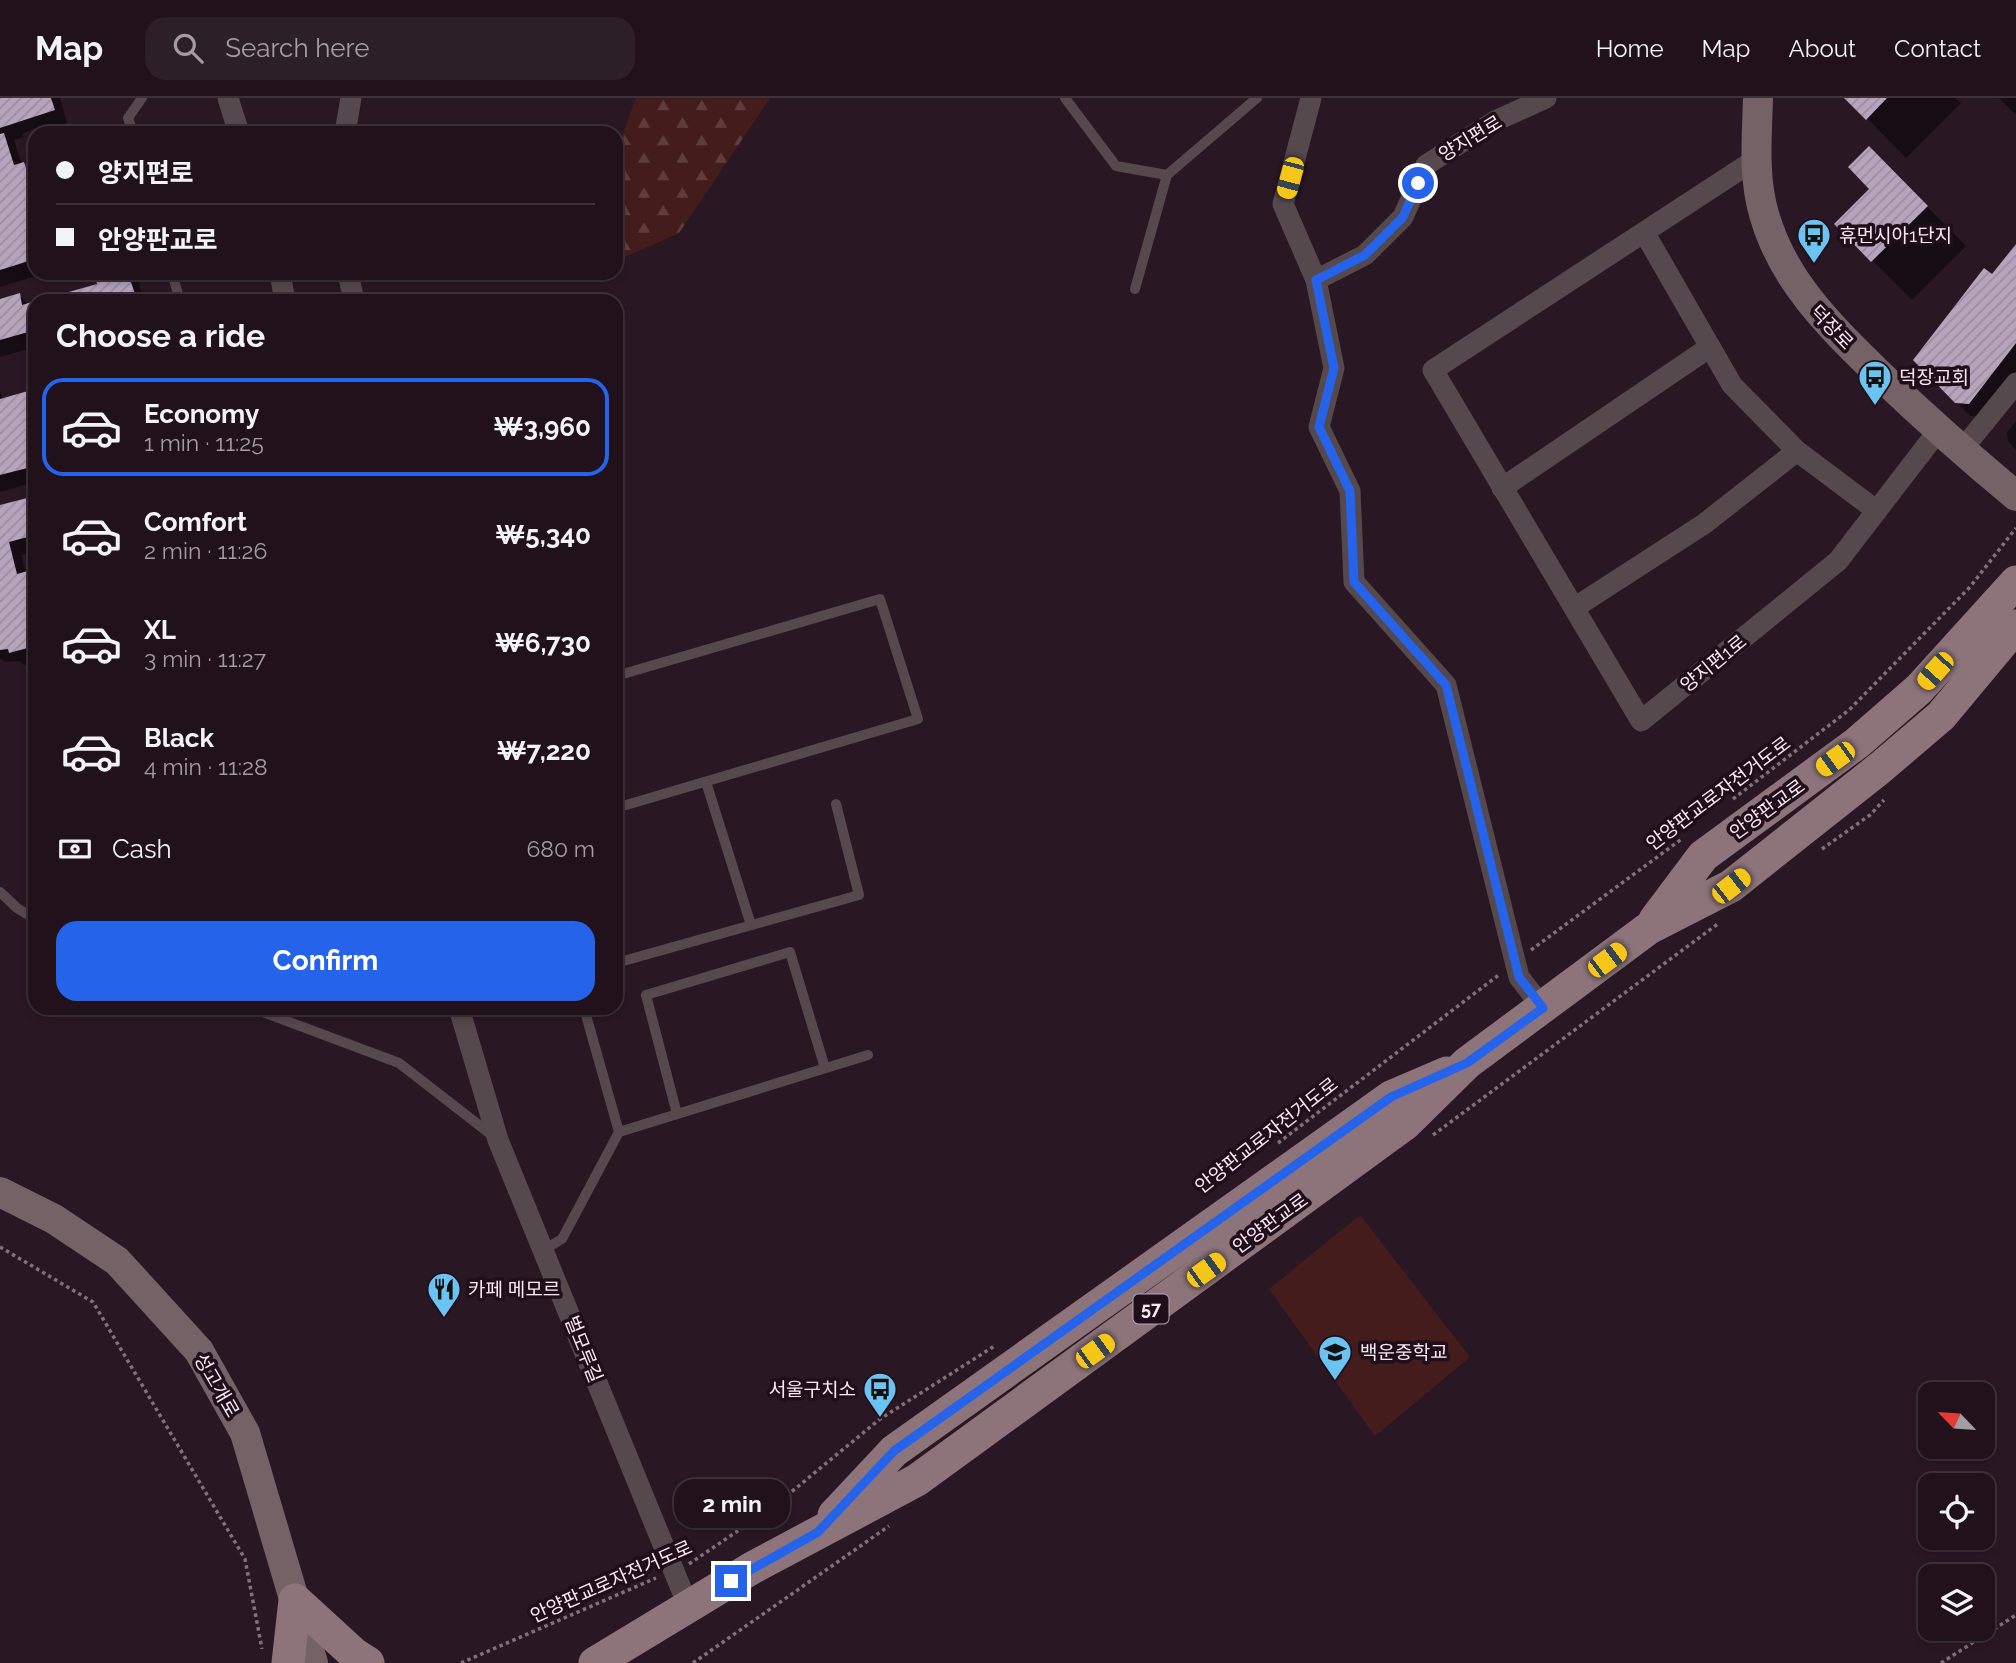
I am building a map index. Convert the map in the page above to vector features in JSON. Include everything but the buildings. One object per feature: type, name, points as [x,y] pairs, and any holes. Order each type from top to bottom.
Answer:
[{"type":"main road","name":"안양판교로","points":[[1649,928],[1703,856],[1857,743],[1899,707],[1919,689],[2016,582]]},
{"type":"main road","name":"안양판교로","points":[[604,1661],[752,1568],[918,1480],[1405,1124],[1467,1063],[1649,928],[1731,886],[1941,716],[2016,626]]},
{"type":"main road","points":[[276,1660],[295,1600],[354,1654],[368,1663]]},
{"type":"street","points":[[228,98],[237,126]]},
{"type":"street","points":[[346,126],[351,98]]},
{"type":"street","points":[[1311,98],[1283,204],[1316,280],[1334,368],[1319,427],[1350,491],[1354,582],[1446,685],[1519,977],[1543,1008]]},
{"type":"street","name":"양지편로","points":[[1316,280],[1365,255],[1403,217],[1426,165],[1495,121],[1546,98]]},
{"type":"street","name":"덕장로","points":[[1758,98],[1756,159],[1763,214],[1784,264],[1810,303],[1938,431],[2016,496]]},
{"type":"street","name":"양지편1로","points":[[1756,159],[1433,370],[1641,722],[1838,561],[1938,431]]},
{"type":"street","points":[[1644,232],[1732,385],[1797,451],[1877,511]]},
{"type":"street","points":[[1502,488],[1710,347]]},
{"type":"street","points":[[1961,451],[2016,383]]},
{"type":"street","points":[[1574,608],[1704,524],[1797,451]]},
{"type":"street","name":"벌모루길","points":[[461,1015],[498,1140],[689,1608]]},
{"type":"street","name":"성고개로","points":[[0,1192],[54,1219],[117,1261],[199,1352],[245,1433],[313,1663]]},
{"type":"lane","points":[[131,126],[128,118],[142,98]]},
{"type":"lane","points":[[1065,98],[1116,166],[1167,176]]},
{"type":"lane","points":[[1135,289],[1167,176],[1257,98]]},
{"type":"lane","points":[[623,674],[880,599],[918,719],[623,806]]},
{"type":"lane","points":[[706,782],[751,925]]},
{"type":"lane","points":[[623,961],[859,895],[836,804]]},
{"type":"lane","points":[[0,892],[28,915]]},
{"type":"lane","points":[[677,1114],[646,995],[790,952],[825,1068]]},
{"type":"lane","points":[[271,1015],[399,1063],[498,1140]]},
{"type":"lane","points":[[586,1015],[620,1132]]},
{"type":"lane","points":[[543,1250],[562,1239],[620,1132],[868,1055]]},
{"type":"path","name":"안양판교로자전거도로","points":[[1729,803],[1849,710],[1970,587],[2016,528]]},
{"type":"path","name":"안양판교로자전거도로","points":[[1271,1149],[1403,1046],[1685,836]]},
{"type":"path","points":[[0,1247],[93,1302],[245,1559],[276,1660]]},
{"type":"path","name":"안양판교로자전거도로","points":[[461,1663],[693,1562],[773,1507],[880,1419],[1004,1339]]},
{"type":"path","points":[[1941,1663],[2016,1615]]},
{"type":"green space","points":[[636,98],[770,98],[679,233],[623,258],[623,133]]},
{"type":"green space","points":[[1360,1215],[1470,1357],[1375,1436],[1269,1289]]},
{"type":"place","name":"휴먼시아1단지","points":[[1814,265]]},
{"type":"place","name":"덕장교회","points":[[1875,407]]},
{"type":"place","name":"카페 메모르","points":[[444,1319]]},
{"type":"place","name":"백운중학교","points":[[1335,1382]]},
{"type":"place","name":"서울구치소","points":[[880,1419]]},
{"type":"route","points":[[731,1581],[818,1532],[894,1451],[1391,1097],[1467,1063],[1543,1008],[1519,977],[1446,685],[1354,582],[1350,491],[1319,427],[1334,368],[1316,280],[1365,255],[1403,217],[1418,183]]}]
